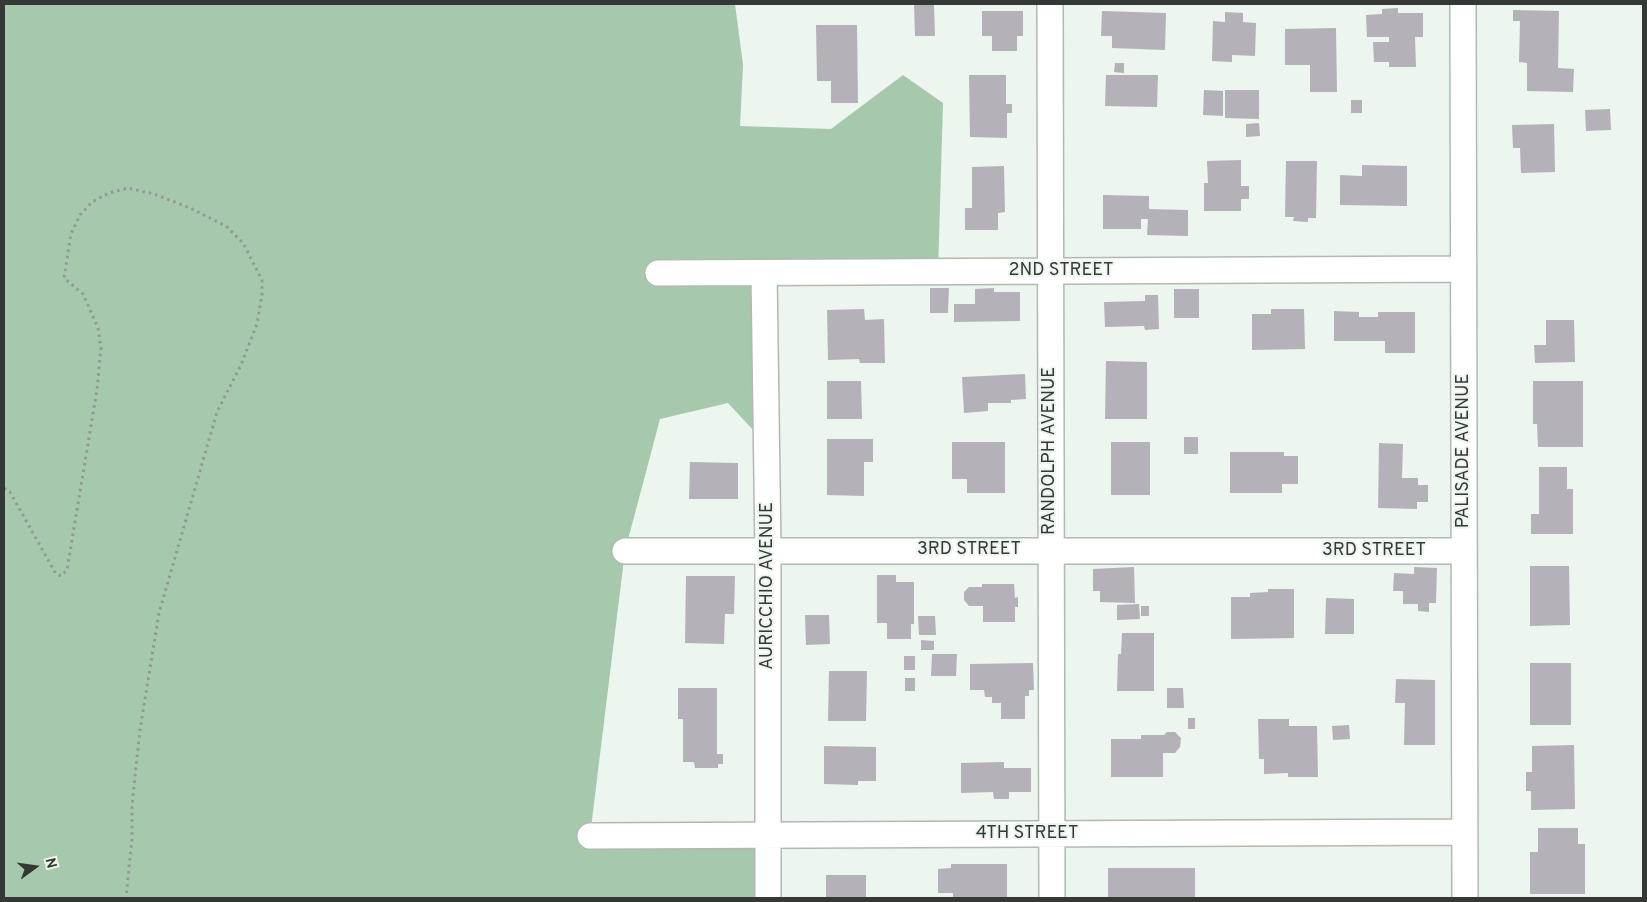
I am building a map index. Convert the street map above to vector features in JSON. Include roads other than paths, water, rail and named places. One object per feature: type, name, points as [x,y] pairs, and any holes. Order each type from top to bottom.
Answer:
[{"type":"street","name":"RANDOLPH AVENUE","points":[[1050,4],[1052,898]]},
{"type":"street","name":"PALISADE AVENUE","points":[[1463,4],[1465,898]]},
{"type":"street","name":"2ND STREET","points":[[658,273],[1463,269]]},
{"type":"street","name":"AURICCHIO AVENUE","points":[[764,273],[768,550],[768,898]]},
{"type":"street","name":"3RD STREET","points":[[625,551],[1050,550],[1464,552]]},
{"type":"street","name":"4TH STREET","points":[[590,836],[1465,832]]}]
